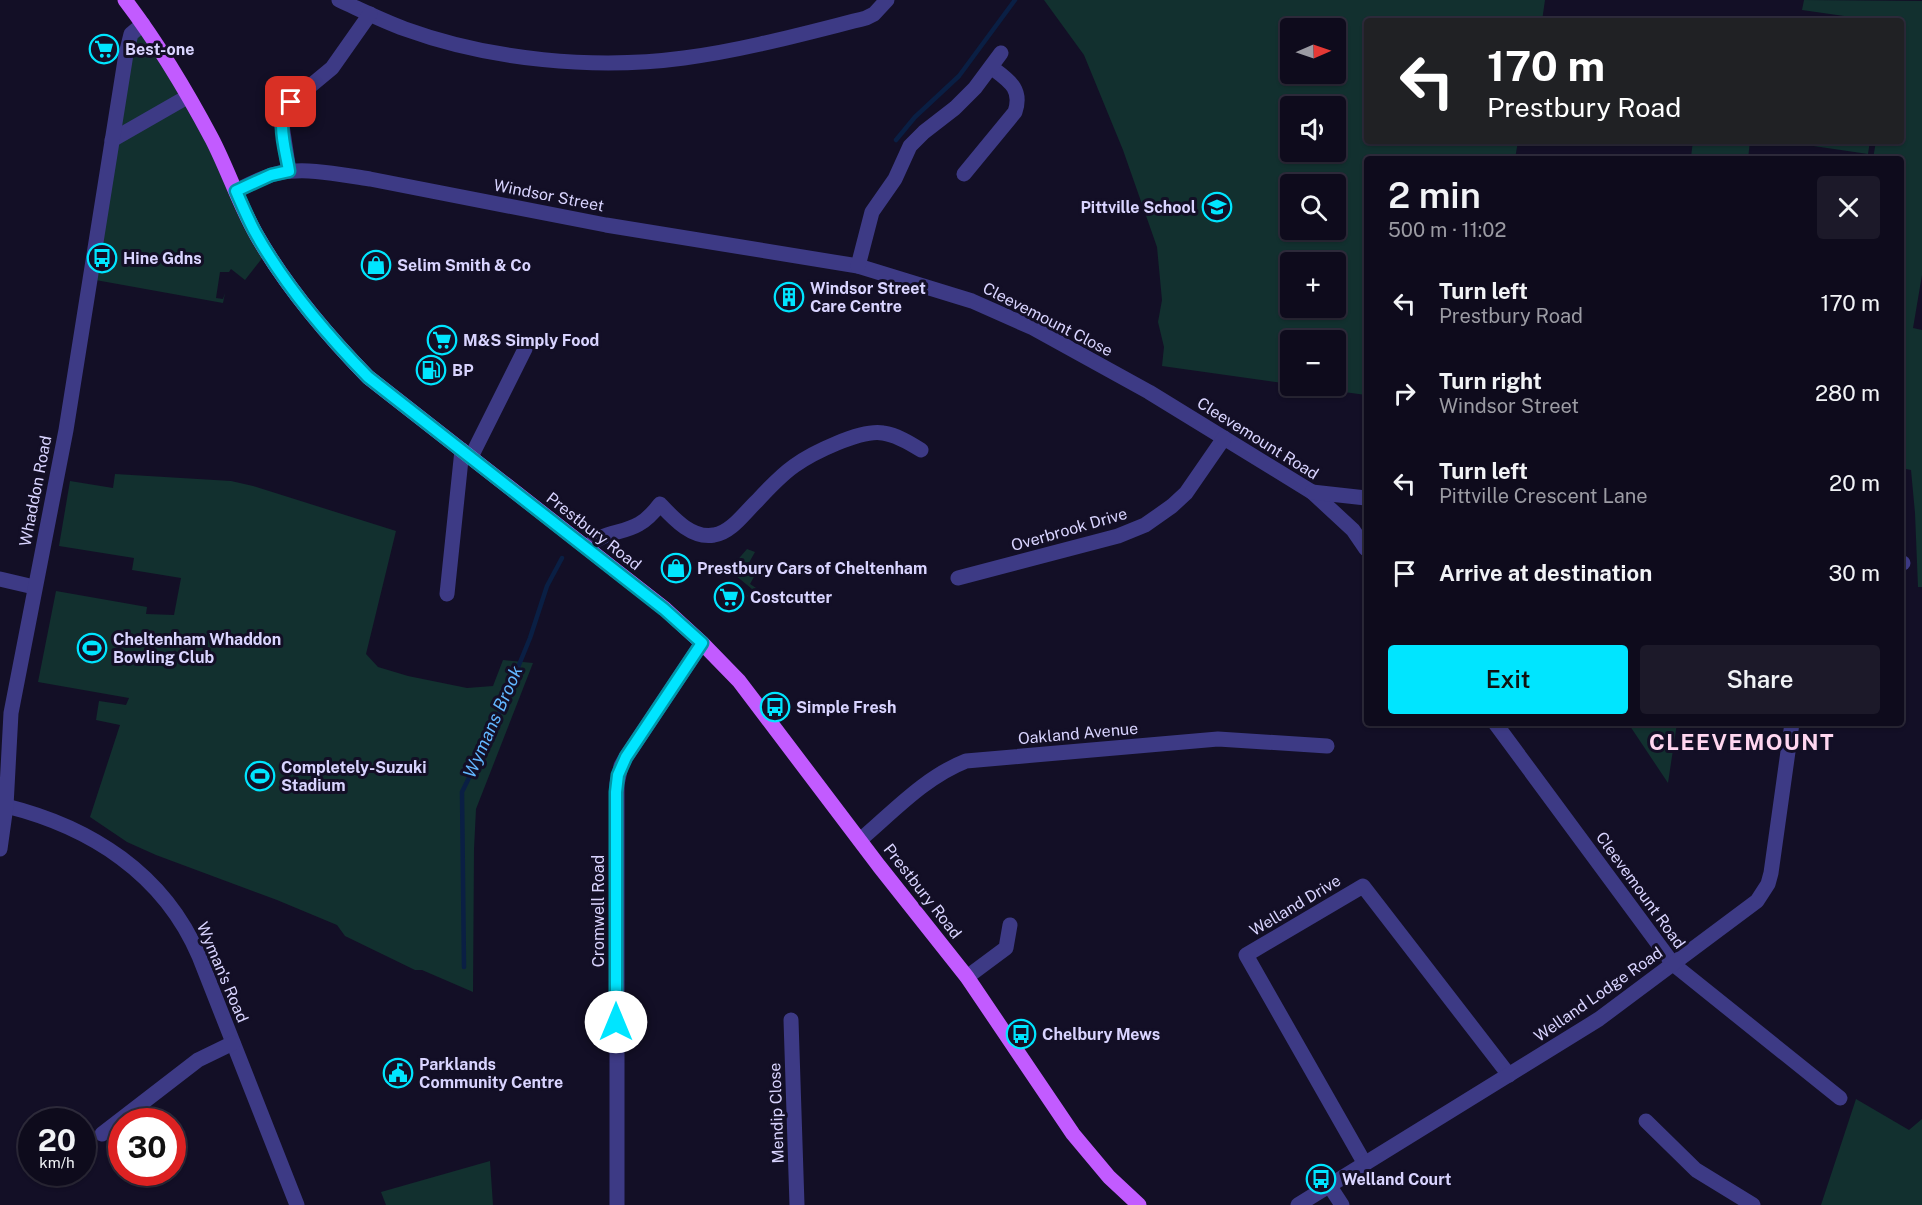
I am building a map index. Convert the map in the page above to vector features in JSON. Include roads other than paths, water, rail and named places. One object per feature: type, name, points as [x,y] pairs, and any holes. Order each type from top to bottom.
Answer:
[{"type":"main road","name":"Prestbury Road","points":[[125,0],[143,24],[212,139],[255,232],[267,252],[295,293],[330,336],[368,377],[664,609],[739,681],[860,840],[968,976],[1073,1134],[1109,1177],[1139,1205]]},
{"type":"street","points":[[339,0],[416,33],[489,51],[564,61],[648,62],[724,52],[855,21],[874,14],[887,0]]},
{"type":"street","points":[[289,171],[281,119],[284,110],[332,68],[370,14]]},
{"type":"street","name":"Whaddon Road","points":[[0,849],[6,806],[11,713],[66,430],[131,34],[143,24]]},
{"type":"street","points":[[858,266],[872,212],[895,179],[910,146],[975,88],[1001,53]]},
{"type":"street","points":[[964,174],[1015,112],[1017,106],[1017,93],[1012,84],[991,67]]},
{"type":"street","points":[[112,140],[188,97]]},
{"type":"street","name":"Windsor Street","points":[[236,191],[271,175],[289,171],[370,178],[606,225],[858,266]]},
{"type":"street","name":"Cleevemount Close","points":[[858,266],[972,301],[1033,328],[1149,392]]},
{"type":"street","points":[[447,594],[466,453],[525,349]]},
{"type":"street","name":"Cleevemount Road","points":[[1149,392],[1312,492],[1353,530],[1364,546]]},
{"type":"street","points":[[587,548],[594,539],[638,525],[649,517],[660,504],[679,524],[689,530],[705,535],[723,533],[795,465],[866,432],[883,433],[899,438],[921,450]]},
{"type":"street","name":"Overbrook Drive","points":[[958,578],[1118,536],[1145,525],[1186,493],[1224,438]]},
{"type":"street","points":[[1312,492],[1364,498]]},
{"type":"street","points":[[0,579],[34,587]]},
{"type":"street","name":"Cromwell Road","points":[[617,1205],[616,784],[626,757],[702,643]]},
{"type":"street","name":"Cleevemount Road","points":[[1497,726],[1673,964],[1840,1098]]},
{"type":"street","name":"Welland Lodge Road","points":[[1298,1205],[1599,1019],[1750,907],[1763,893],[1771,873],[1792,726]]},
{"type":"street","name":"Oakland Avenue","points":[[860,840],[934,778],[966,760],[1218,739],[1327,746]]},
{"type":"street","name":"Wyman's Road","points":[[6,806],[32,813],[81,834],[116,854],[153,885],[176,912],[191,939],[297,1205]]},
{"type":"street","name":"Welland Drive","points":[[1365,1164],[1246,955],[1363,886],[1509,1075]]},
{"type":"street","points":[[968,976],[1006,948],[1010,925]]},
{"type":"street","name":"Mendip Close","points":[[790,1020],[797,1205]]},
{"type":"street","points":[[102,1134],[198,1060],[233,1043]]},
{"type":"street","points":[[1646,1121],[1696,1170],[1730,1198],[1753,1205]]},
{"type":"street","points":[[1329,1185],[1342,1205]]},
{"type":"waterway","name":"Wymans Brook","points":[[896,140],[915,117],[959,76],[1015,0]]},
{"type":"waterway","name":"Wymans Brook","points":[[464,967],[462,792],[491,733],[530,638],[547,586],[562,558]]},
{"type":"place","name":"Best-one","points":[[104,49]]},
{"type":"place","name":"Pittville School","points":[[1217,207]]},
{"type":"place","name":"Hine Gdns","points":[[102,258]]},
{"type":"place","name":"Selim Smith & Co","points":[[376,265]]},
{"type":"place","name":"Windsor Street Care Centre","points":[[789,297]]},
{"type":"place","name":"M&S Simply Food","points":[[442,340]]},
{"type":"place","name":"BP","points":[[431,370]]},
{"type":"place","name":"Prestbury Cars of Cheltenham","points":[[676,568]]},
{"type":"place","name":"Costcutter","points":[[729,597]]},
{"type":"place","name":"Cheltenham Whaddon Bowling Club","points":[[92,648]]},
{"type":"place","name":"Simple Fresh","points":[[775,707]]},
{"type":"place","name":"Completely-Suzuki Stadium","points":[[260,776]]},
{"type":"place","name":"Chelbury Mews","points":[[1021,1034]]},
{"type":"place","name":"Parklands Community Centre","points":[[398,1073]]},
{"type":"place","name":"Welland Court","points":[[1321,1179]]},
{"type":"district","name":"CLEEVEMOUNT","points":[[1742,742]]}]
